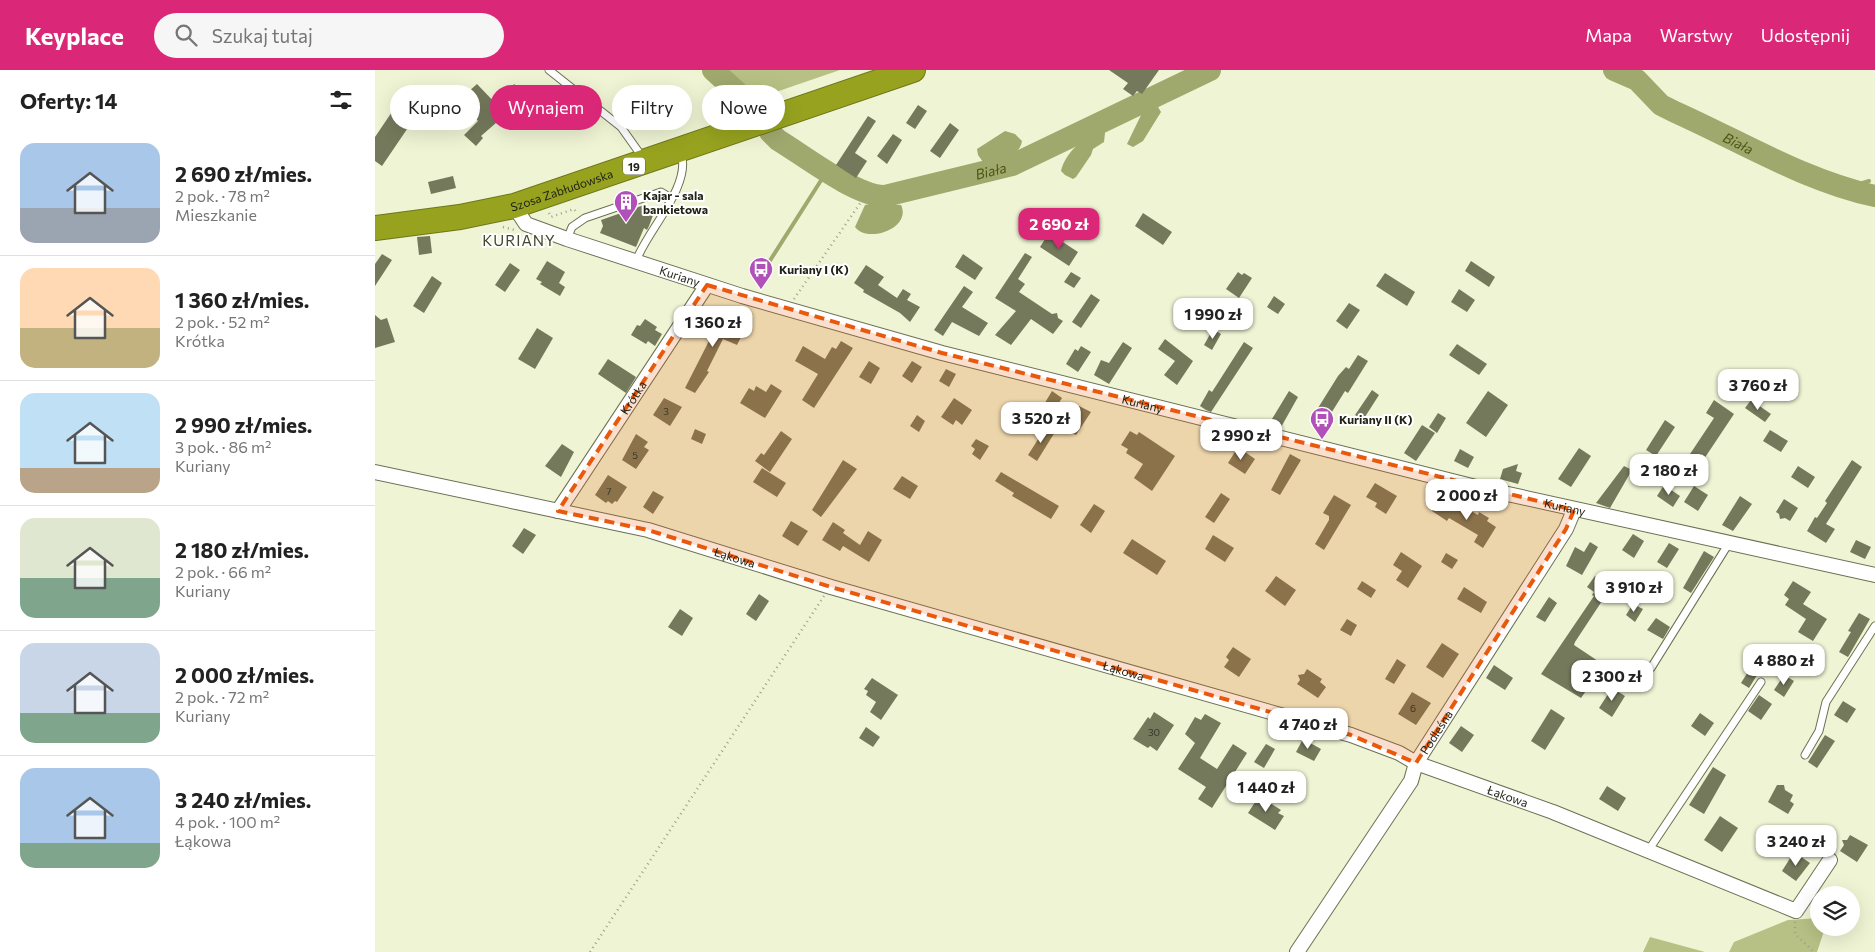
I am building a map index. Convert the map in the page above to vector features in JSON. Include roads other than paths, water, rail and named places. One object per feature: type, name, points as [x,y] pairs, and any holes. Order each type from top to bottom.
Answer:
[{"type":"highway","name":"Szosa Zabłudowska","points":[[375,228],[460,217],[514,206],[913,70]]},
{"type":"street","name":"Kuriany","points":[[514,206],[526,224],[567,239],[707,285],[942,353],[1312,448],[1574,510],[1875,575]]},
{"type":"street","name":"Krótka","points":[[558,511],[707,285]]},
{"type":"street","name":"Łąkowa","points":[[375,472],[648,530],[831,587],[1351,735],[1399,753],[1416,763],[1553,812],[1796,911],[1829,860]]},
{"type":"street","name":"Podleśna","points":[[1297,952],[1411,781],[1416,763],[1566,529],[1574,510]]},
{"type":"lane","points":[[549,70],[621,127],[636,145],[644,162]]},
{"type":"lane","points":[[636,261],[640,249],[671,198],[683,172],[684,161],[680,150]]},
{"type":"lane","points":[[567,239],[572,227],[585,218],[661,192],[671,198]]},
{"type":"lane","points":[[1651,668],[1729,543]]},
{"type":"lane","points":[[1805,755],[1819,731],[1826,702],[1875,626]]},
{"type":"lane","points":[[1648,851],[1761,682]]},
{"type":"waterway","name":"Biała","points":[[713,70],[730,85]]},
{"type":"waterway","name":"Biała","points":[[770,132],[778,140],[845,183],[860,190],[885,196],[1012,165],[1210,70]]},
{"type":"waterway","name":"Biała","points":[[1614,70],[1637,80],[1661,105],[1675,112],[1823,181],[1875,196]]},
{"type":"waterway","points":[[757,281],[827,171]]},
{"type":"waterway","points":[[1844,189],[1869,181]]},
{"type":"place","name":"Kajar - sala bankietowa","points":[[626,223]]},
{"type":"place","name":"Kuriany I (K)","points":[[761,290]]},
{"type":"place","name":"Kuriany II (K)","points":[[1322,440]]},
{"type":"district","name":"KURIANY","points":[[519,240]]}]
